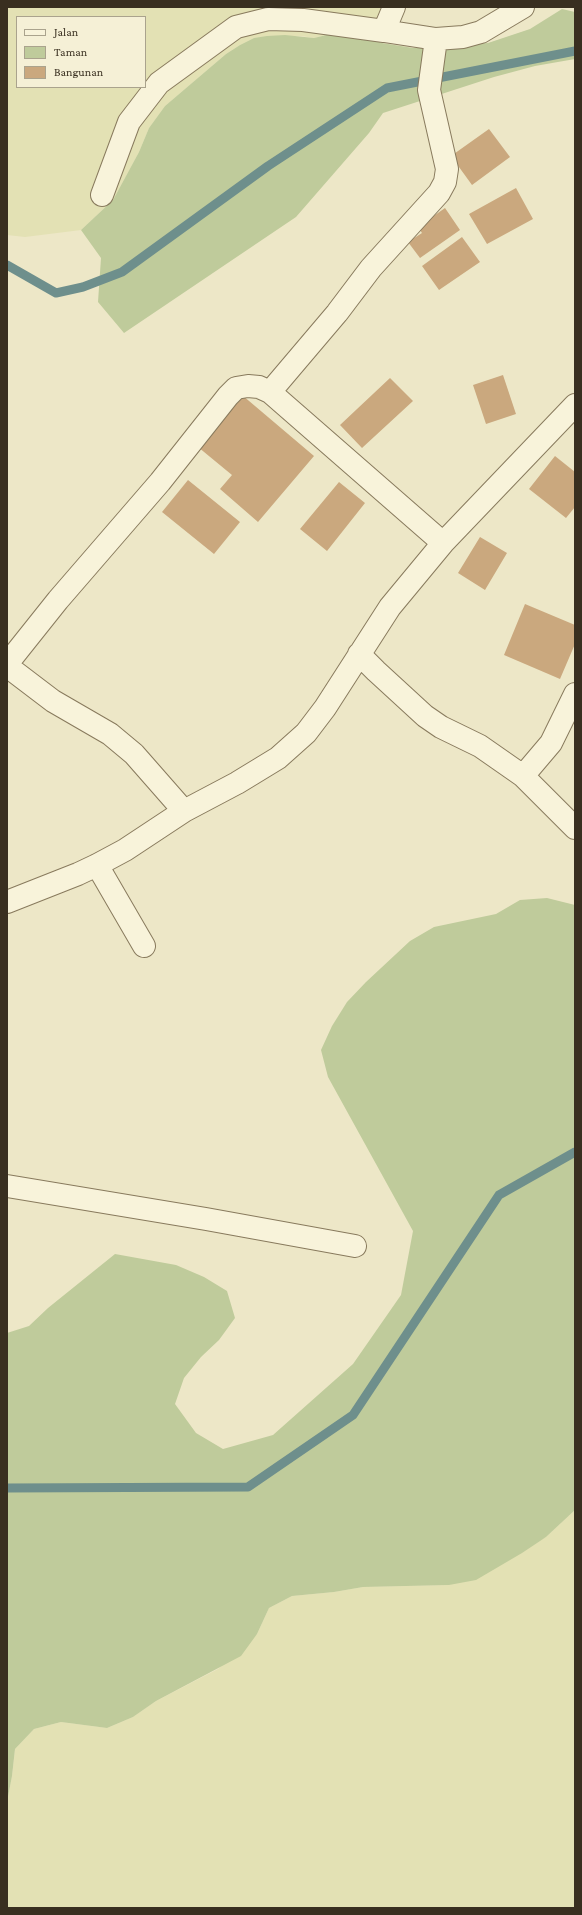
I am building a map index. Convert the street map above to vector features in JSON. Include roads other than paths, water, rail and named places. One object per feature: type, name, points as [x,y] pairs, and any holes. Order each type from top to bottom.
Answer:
[{"type":"street","points":[[384,31],[394,7]]},
{"type":"street","points":[[102,195],[129,122],[160,83],[236,28],[268,19],[303,20],[436,39],[463,38],[481,32],[523,7]]},
{"type":"street","points":[[270,392],[337,313],[371,268],[439,193],[445,182],[446,169],[429,90],[430,68],[436,39]]},
{"type":"street","points":[[184,811],[134,754],[110,734],[53,701],[7,665],[58,600],[160,482],[228,396],[236,388],[248,386],[259,387],[270,392],[443,543]]},
{"type":"street","points":[[7,902],[97,865],[125,850],[184,811],[237,783],[278,758],[306,733],[325,708],[390,607],[443,543],[575,405]]},
{"type":"street","points":[[359,654],[425,716],[441,727],[480,746],[523,776],[575,828]]},
{"type":"street","points":[[523,776],[551,743],[575,694]]},
{"type":"street","points":[[97,865],[144,946]]},
{"type":"street","points":[[7,1186],[206,1219],[355,1246]]},
{"type":"waterway","points":[[7,265],[56,293],[83,287],[122,272],[268,166],[387,88],[575,51]]},
{"type":"waterway","points":[[7,1488],[248,1487],[353,1415],[499,1195],[575,1152]]}]
